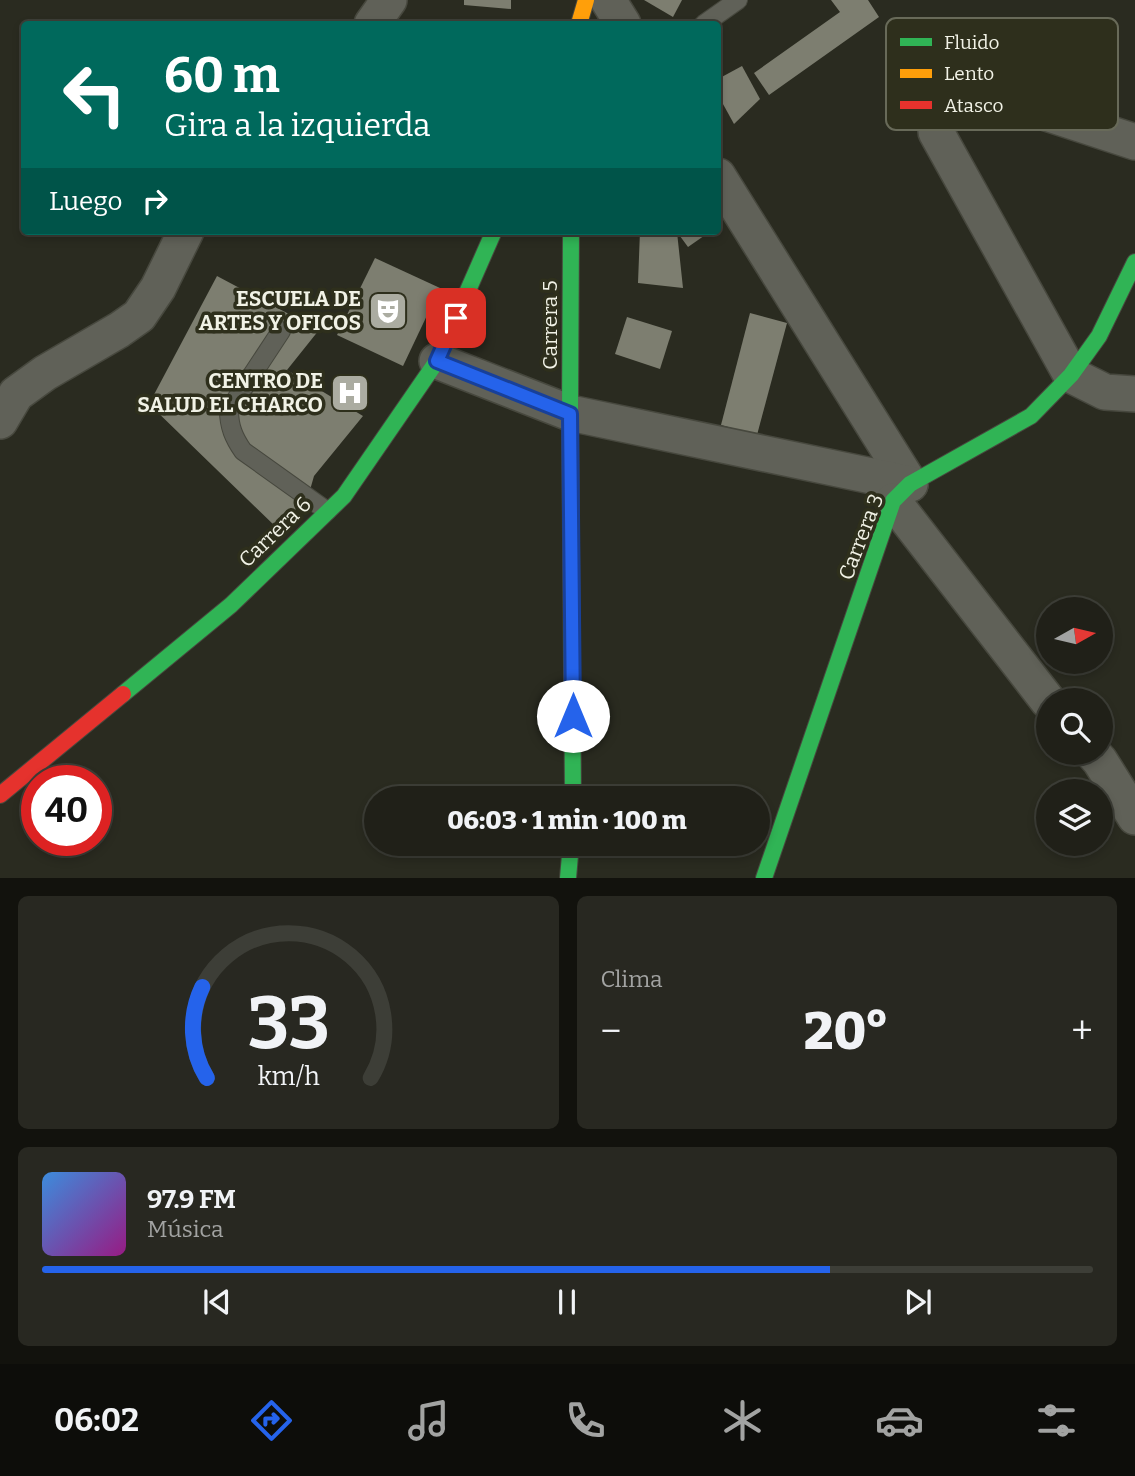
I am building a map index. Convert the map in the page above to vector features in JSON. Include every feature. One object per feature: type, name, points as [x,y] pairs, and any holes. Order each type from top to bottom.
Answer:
[{"type":"street","points":[[374,21],[389,0]]},
{"type":"street","points":[[580,21],[586,0]]},
{"type":"street","points":[[608,0],[621,21]]},
{"type":"street","points":[[936,130],[1071,375],[1105,391],[1135,394]]},
{"type":"street","points":[[1098,130],[1135,142]]},
{"type":"street","points":[[721,181],[902,492],[1039,688]]},
{"type":"street","points":[[0,421],[16,394],[44,373],[139,316],[158,288],[184,235]]},
{"type":"street","name":"Carrera 6","points":[[0,795],[231,605],[344,496],[437,361],[492,235]]},
{"type":"street","name":"Carrera 5","points":[[571,235],[573,786]]},
{"type":"street","name":"Carrera 3","points":[[764,877],[902,492],[1031,416],[1071,375],[1099,336],[1135,262]]},
{"type":"street","points":[[437,361],[570,414],[902,492]]},
{"type":"street","points":[[1102,765],[1135,817]]},
{"type":"street","points":[[568,877],[570,856]]},
{"type":"lane","points":[[708,21],[738,0]]},
{"type":"lane","points":[[281,331],[229,410],[229,422],[243,451],[327,511]]},
{"type":"building","points":[[464,0],[511,0],[511,9],[464,5]]},
{"type":"building","points":[[644,0],[682,0],[673,17]]},
{"type":"building","points":[[831,0],[868,0],[879,17],[769,95],[754,73],[840,12]]},
{"type":"building","points":[[742,66],[760,99],[734,124],[721,100],[721,77]]},
{"type":"building","points":[[640,235],[677,235],[683,288],[638,283]]},
{"type":"building","points":[[679,235],[705,235],[688,247]]},
{"type":"building","name":"ESCUELA DE ARTES Y OFICOS","points":[[375,258],[440,288],[403,366],[337,335]]},
{"type":"building","points":[[217,276],[319,330],[287,370],[363,416],[314,476],[308,497],[277,528],[149,404]]},
{"type":"building","points":[[750,313],[787,323],[757,435],[721,425]]},
{"type":"building","points":[[627,317],[672,331],[660,369],[615,354]]},
{"type":"traffic: fast","points":[[123,694],[231,605],[344,496],[437,361],[492,235]]},
{"type":"traffic: fast","points":[[571,235],[573,786]]},
{"type":"traffic: fast","points":[[764,878],[893,501],[910,484],[1031,416],[1071,375],[1099,336],[1135,262]]},
{"type":"traffic: fast","points":[[568,878],[570,856]]},
{"type":"traffic: slow","points":[[580,21],[586,0]]},
{"type":"traffic: jam","points":[[0,795],[123,694]]},
{"type":"place","name":"ESCUELA DE ARTES Y OFICOS","points":[[388,311]]},
{"type":"place","name":"CENTRO DE SALUD EL CHARCO","points":[[350,393]]},
{"type":"route","points":[[456,318],[437,361],[570,414],[573,716]]}]
